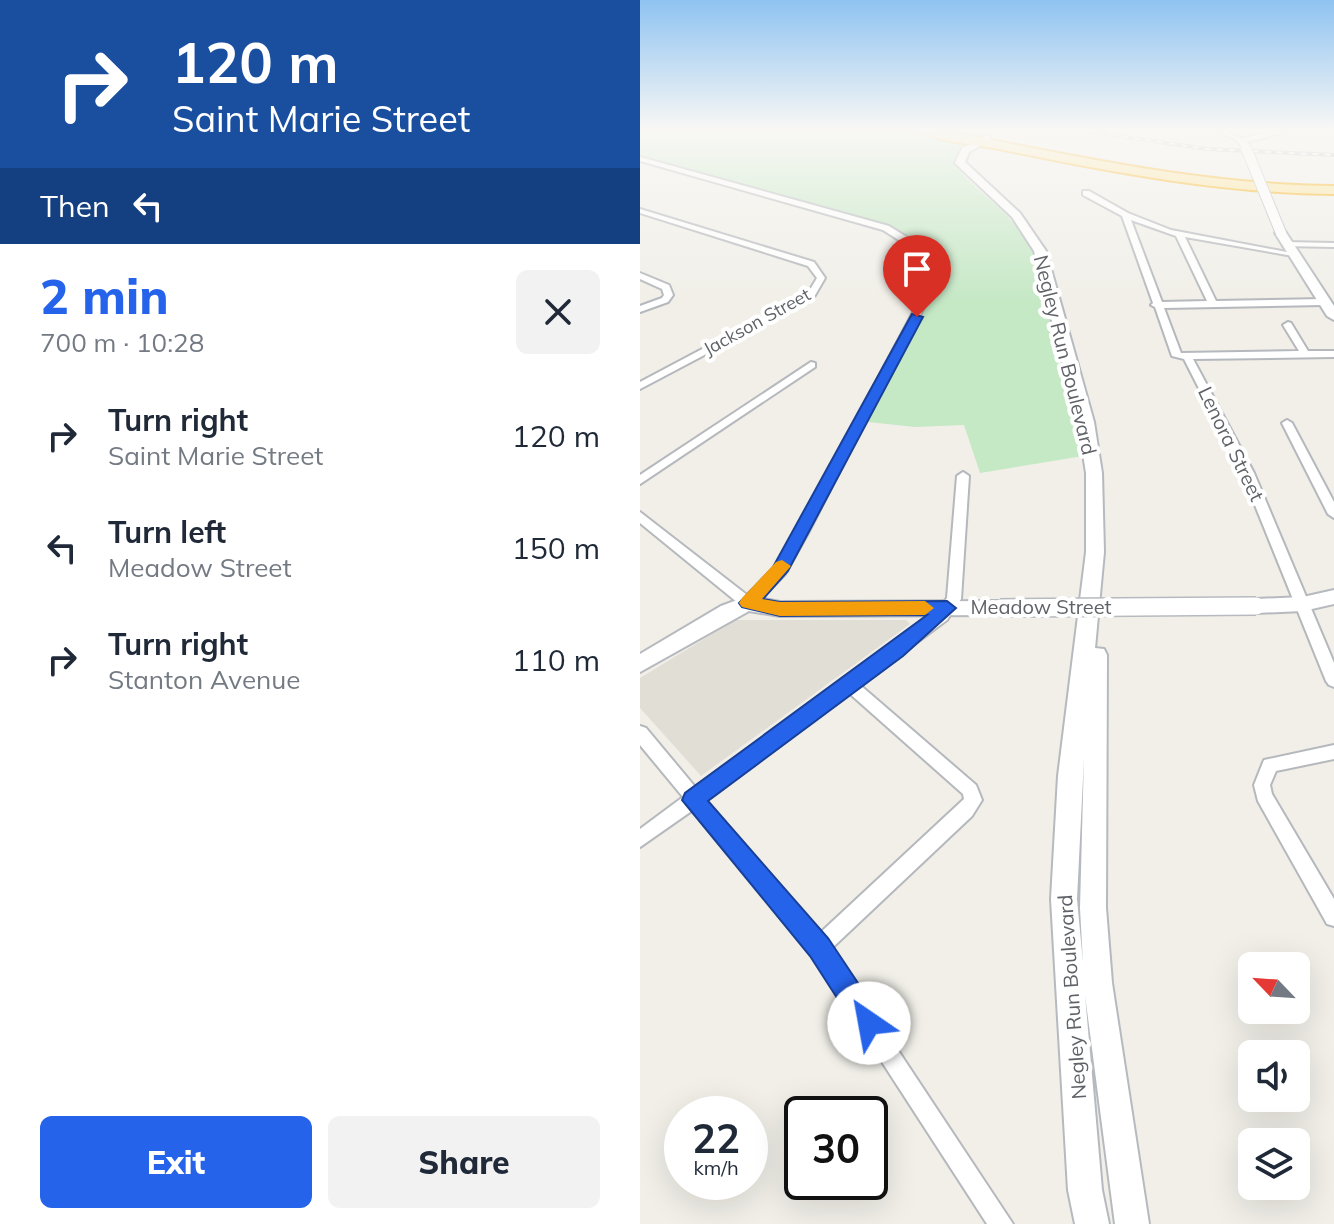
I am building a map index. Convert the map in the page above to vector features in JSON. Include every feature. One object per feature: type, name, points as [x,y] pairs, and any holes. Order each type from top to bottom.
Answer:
[{"type":"highway","points":[[1262,188],[1334,190]]},
{"type":"main road","name":"Negley Run Boulevard","points":[[987,188],[1016,215],[1043,258],[1086,422],[1094,473],[1095,552],[1069,791],[1064,899],[1067,981],[1085,1190],[1092,1224]]},
{"type":"main road","name":"Negley Run Boulevard","points":[[993,188],[1021,214],[1047,251],[1095,422],[1104,473],[1107,535],[1096,668],[1093,908],[1098,983],[1132,1224]]},
{"type":"main road","points":[[1263,188],[1286,244],[1326,297],[1334,316]]},
{"type":"main road","name":"Meadow Street","points":[[748,603],[780,609],[1256,606],[1303,604],[1334,597]]},
{"type":"main road","points":[[640,664],[728,611],[748,603]]},
{"type":"street","points":[[640,516],[748,603],[780,571],[802,533],[933,282],[930,264],[909,239],[886,228],[744,188]]},
{"type":"street","points":[[1086,193],[1125,215],[1179,234],[1286,244],[1334,245]]},
{"type":"street","name":"Jackson Street","points":[[640,211],[811,264],[821,278],[811,295],[640,386]]},
{"type":"street","name":"Lenora Street","points":[[1125,215],[1177,356],[1187,356],[1248,473],[1334,681]]},
{"type":"street","points":[[1179,234],[1213,304]]},
{"type":"street","points":[[640,276],[669,290],[665,300],[640,309]]},
{"type":"street","points":[[1156,305],[1326,297]]},
{"type":"street","points":[[1288,325],[1305,354]]},
{"type":"street","points":[[1187,356],[1334,354]]},
{"type":"street","points":[[640,480],[811,365]]},
{"type":"street","points":[[1287,423],[1334,514]]},
{"type":"street","points":[[640,839],[942,616],[954,599],[963,476]]},
{"type":"street","points":[[819,947],[966,810],[973,800],[970,790],[850,685]]},
{"type":"street","points":[[640,733],[819,947],[1001,1224]]},
{"type":"street","points":[[1334,752],[1270,765],[1262,785],[1264,796],[1334,917]]},
{"type":"street","points":[[1082,1224],[1085,1190]]},
{"type":"shaded area","points":[[735,620],[906,620],[910,624],[701,776],[640,708],[640,678]]},
{"type":"green space","points":[[744,188],[977,188],[1020,230],[1036,258],[1083,456],[980,473],[964,425],[915,427],[859,421],[933,282],[923,256],[911,243],[886,228]]},
{"type":"slow traffic","points":[[782,566],[748,603],[780,609],[925,608]]},
{"type":"route","points":[[869,1023],[819,947],[693,800],[942,616],[947,608],[780,609],[748,603],[780,571],[917,317]]}]
